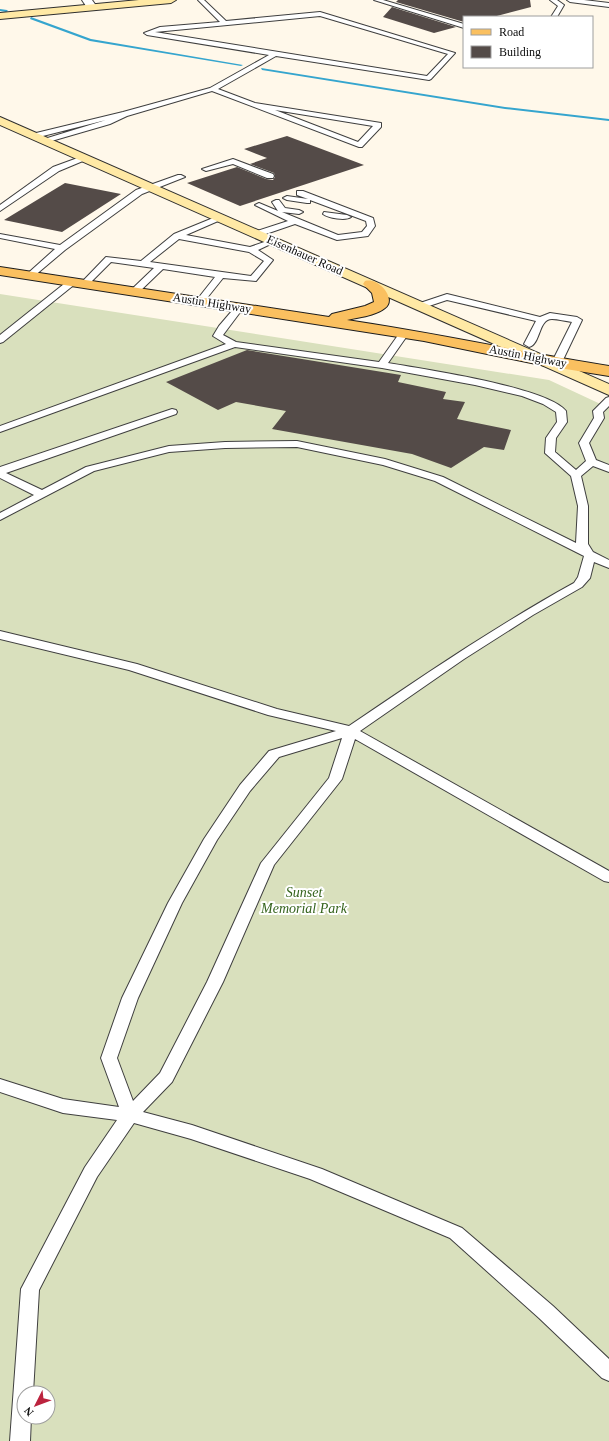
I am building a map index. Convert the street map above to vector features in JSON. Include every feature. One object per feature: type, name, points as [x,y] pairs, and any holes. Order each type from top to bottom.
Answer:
[{"type":"main road","points":[[0,16],[90,4],[171,0]]},
{"type":"main road","name":"Eisenhauer Road","points":[[0,121],[494,339],[554,357],[609,390]]},
{"type":"main road","name":"Austin Highway","points":[[0,271],[324,320],[554,357],[609,370]]},
{"type":"main road","points":[[324,320],[370,310],[381,304],[382,297],[379,291],[370,284]]},
{"type":"main road","name":"Austin Highway","points":[[424,336],[494,339],[529,344],[554,357],[609,356]]},
{"type":"lane","points":[[201,0],[224,22]]},
{"type":"lane","points":[[377,0],[463,26]]},
{"type":"lane","points":[[553,0],[561,5],[555,16]]},
{"type":"lane","points":[[570,0],[609,5]]},
{"type":"lane","points":[[320,14],[452,53],[429,78],[276,54],[147,33],[160,29],[320,14]]},
{"type":"lane","points":[[40,138],[107,122],[124,114],[212,89],[276,54]]},
{"type":"lane","points":[[212,89],[358,145],[378,125],[254,104]]},
{"type":"lane","points":[[0,209],[56,169],[86,158]]},
{"type":"lane","points":[[206,169],[233,161],[270,176]]},
{"type":"lane","points":[[30,275],[62,248],[138,192],[181,177]]},
{"type":"lane","points":[[295,221],[300,192]]},
{"type":"lane","points":[[259,205],[326,203],[335,199]]},
{"type":"lane","points":[[326,203],[340,209],[347,219]]},
{"type":"lane","points":[[340,209],[350,206]]},
{"type":"lane","points":[[144,263],[177,236],[221,218]]},
{"type":"lane","points":[[257,234],[295,221],[325,224],[347,219],[370,220],[371,226],[365,234],[337,238],[325,224]]},
{"type":"lane","points":[[0,236],[62,248]]},
{"type":"lane","points":[[0,340],[109,259],[144,263],[221,276],[253,279],[269,260],[251,250],[177,236]]},
{"type":"lane","points":[[251,250],[273,241]]},
{"type":"lane","points":[[135,291],[161,266]]},
{"type":"lane","points":[[200,301],[221,276]]},
{"type":"lane","points":[[420,306],[447,297],[541,320],[550,316],[577,320],[554,357]]},
{"type":"lane","points":[[130,1115],[109,1058],[130,998],[175,903],[211,839],[245,788],[274,754],[351,731],[460,656],[529,612],[578,585],[584,578],[590,556],[582,544],[583,506],[576,476],[550,453],[551,438],[562,422],[561,411],[546,402],[525,394],[475,382],[382,366],[234,344],[218,336],[220,328],[234,316],[240,307]]},
{"type":"lane","points":[[529,344],[541,320]]},
{"type":"lane","points":[[382,366],[404,333]]},
{"type":"lane","points":[[0,429],[234,344]]},
{"type":"lane","points":[[609,400],[598,411],[604,418],[584,443],[592,462],[609,469]]},
{"type":"lane","points":[[0,473],[172,412]]},
{"type":"lane","points":[[0,517],[90,469],[169,449],[225,445],[297,444],[385,462],[439,479],[609,565]]},
{"type":"lane","points":[[576,476],[592,462]]},
{"type":"lane","points":[[0,473],[41,494]]},
{"type":"lane","points":[[590,556],[609,555]]},
{"type":"lane","points":[[0,635],[133,667],[272,712],[351,731],[609,877]]},
{"type":"lane","points":[[20,1441],[30,1289],[91,1172],[130,1115],[166,1077],[215,982],[268,863],[335,779],[351,731]]},
{"type":"lane","points":[[0,1085],[63,1106],[130,1115],[192,1132],[316,1174],[456,1233],[546,1312],[609,1372]]},
{"type":"green space","name":"Sunset Memorial Park","points":[[0,294],[549,380],[609,408],[609,1441],[0,1441]]},
{"type":"building","points":[[398,0],[530,0],[531,7],[497,16],[463,16],[463,22],[396,2]]},
{"type":"building","points":[[392,7],[456,27],[434,33],[383,17]]},
{"type":"building","points":[[287,136],[364,165],[240,206],[187,183],[237,167],[266,179],[273,180],[275,177],[274,173],[250,164],[267,158],[244,149]]},
{"type":"building","points":[[65,183],[121,194],[62,232],[4,220]]},
{"type":"building","points":[[247,350],[401,375],[398,382],[446,392],[443,399],[465,402],[457,419],[511,430],[504,450],[484,447],[451,468],[412,454],[272,429],[286,411],[236,402],[218,410],[166,382]]},
{"type":"waterway","points":[[0,10],[6,11]]},
{"type":"waterway","points":[[31,18],[90,40],[241,65]]},
{"type":"waterway","points":[[262,69],[505,108],[609,120]]}]
